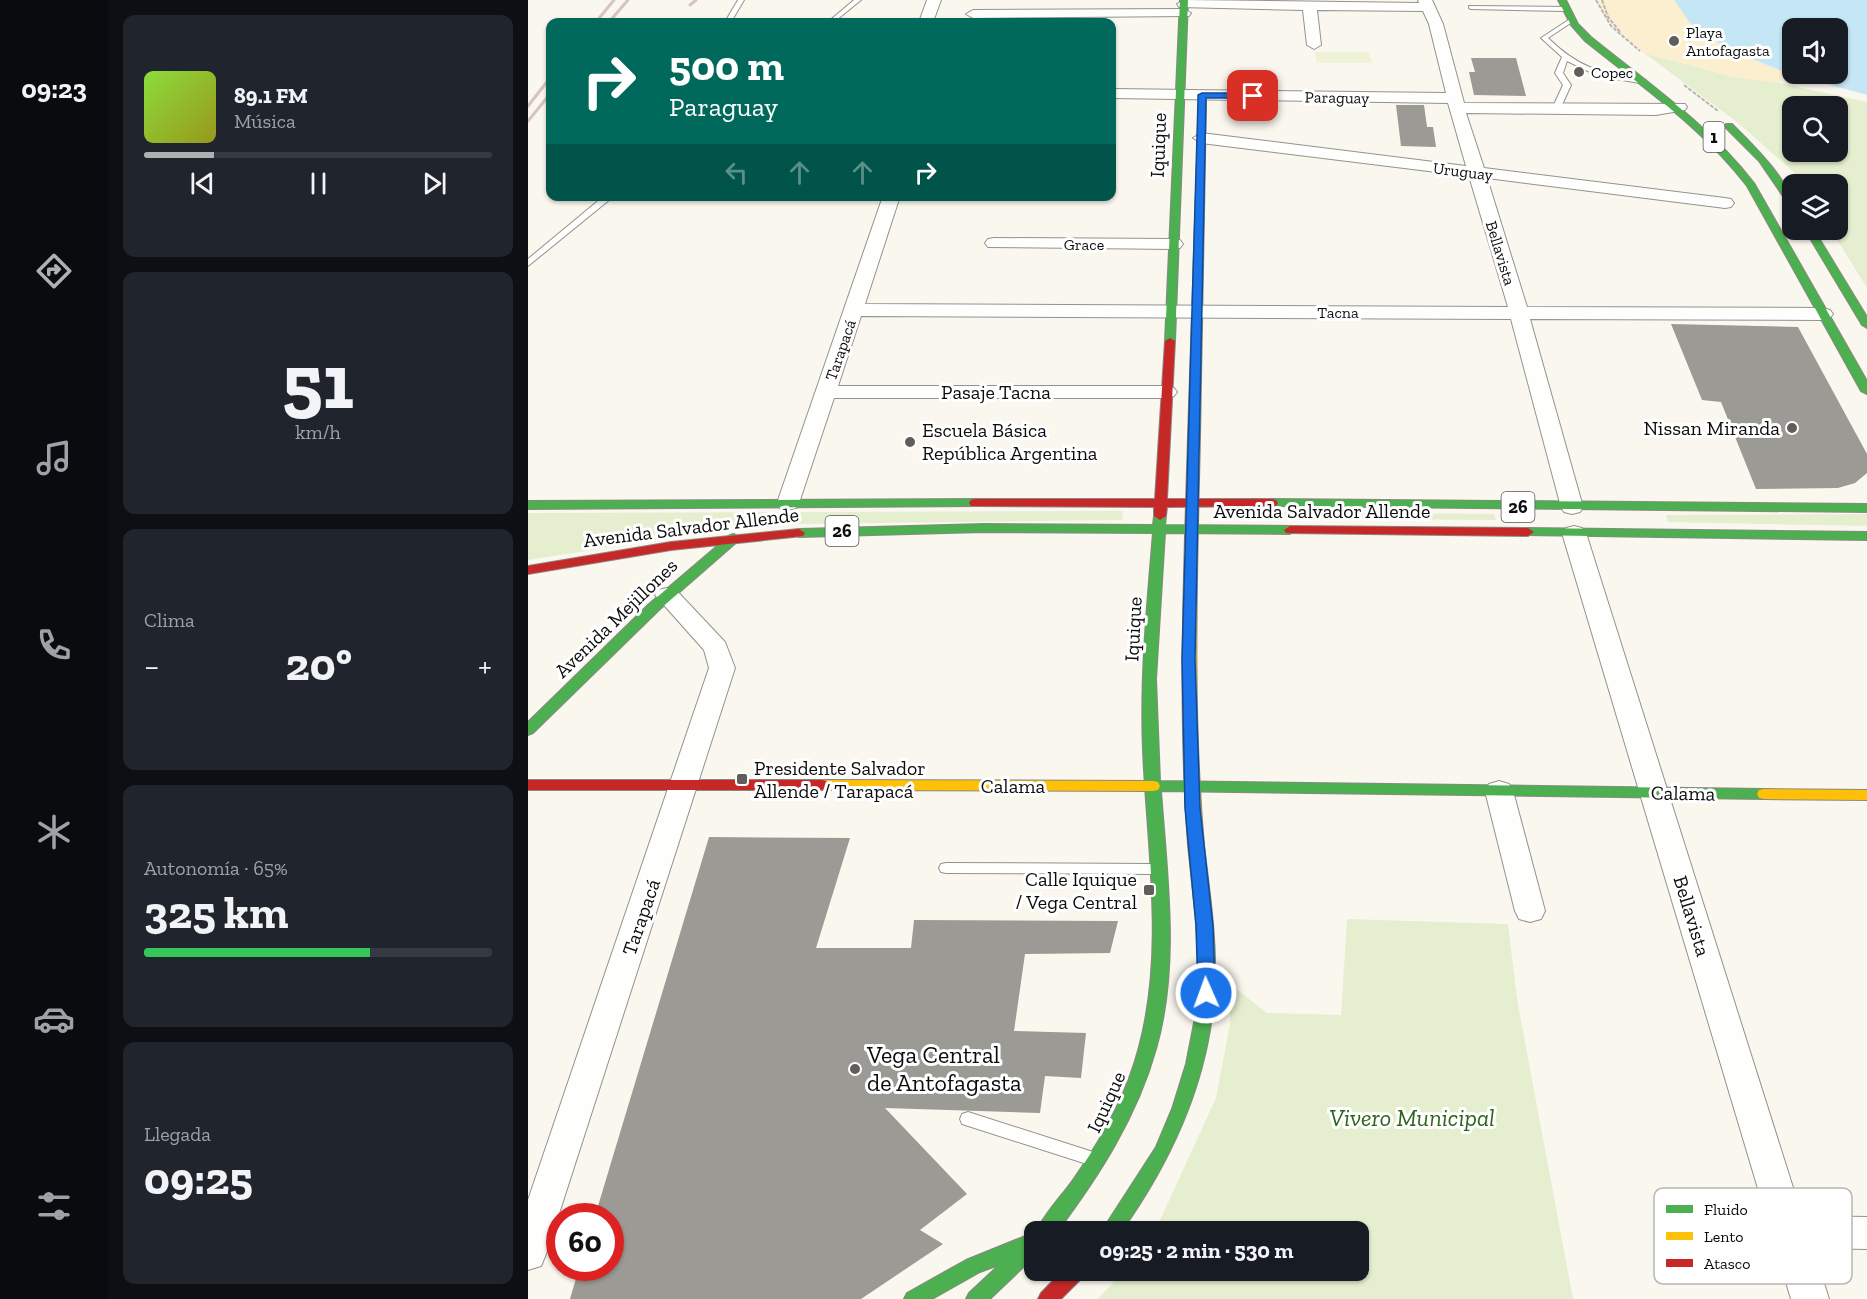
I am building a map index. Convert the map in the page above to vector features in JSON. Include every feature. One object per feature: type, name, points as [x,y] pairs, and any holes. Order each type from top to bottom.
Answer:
[{"type":"main road","points":[[1203,2],[1203,21]]},
{"type":"main road","name":"Iquique","points":[[1053,1221],[1098,1161],[1120,1121],[1138,1081],[1150,1042],[1158,1004],[1161,966],[1149,702],[1167,392],[1184,6]]},
{"type":"main road","name":"1","points":[[1566,10],[1597,47],[1679,107],[1714,138],[1743,171],[1867,391]]},
{"type":"main road","points":[[1118,1221],[1151,1172],[1171,1133],[1191,1080],[1203,1027],[1206,993],[1204,926],[1192,787],[1189,636],[1202,78]]},
{"type":"main road","name":"1","points":[[1718,117],[1762,159],[1782,188]]},
{"type":"main road","points":[[1815,240],[1867,325]]},
{"type":"main road","points":[[1843,508],[1867,498]]},
{"type":"main road","name":"Avenida Salvador Allende","points":[[528,505],[1160,502],[1573,520],[1867,536]]},
{"type":"main road","name":"Avenida Salvador Allende","points":[[528,570],[668,546],[813,532],[895,529],[1193,529],[1573,520],[1867,508]]},
{"type":"main road","points":[[1820,535],[1867,542]]},
{"type":"main road","name":"Avenida Mejillones","points":[[528,730],[700,564],[734,538]]},
{"type":"main road","name":"Calama","points":[[528,785],[1152,786],[1867,795]]},
{"type":"main road","points":[[914,1299],[959,1270],[1024,1245]]},
{"type":"main road","points":[[976,1299],[1024,1253]]},
{"type":"main road","points":[[1048,1299],[1066,1281]]},
{"type":"street","points":[[927,18],[934,0]]},
{"type":"street","points":[[978,0],[972,18],[1057,18],[1082,7],[1184,6],[1203,2],[1310,6],[1427,4]]},
{"type":"street","name":"Bellavista","points":[[1427,4],[1436,24],[1455,103],[1519,313],[1573,520],[1654,792],[1778,1188]]},
{"type":"street","points":[[1310,6],[1314,45]]},
{"type":"street","name":"Paraguay","points":[[1116,94],[1455,103],[1556,109],[1656,110],[1679,107]]},
{"type":"street","name":"Uruguay","points":[[1201,138],[1725,203]]},
{"type":"street","name":"Tarapacá","points":[[788,502],[890,201]]},
{"type":"street","name":"Grace","points":[[994,243],[1174,244]]},
{"type":"street","name":"Tacna","points":[[854,310],[1822,314]]},
{"type":"street","name":"Pasaje Tacna","points":[[825,392],[1167,392]]},
{"type":"street","name":"Tarapacá","points":[[528,1254],[685,786],[722,668],[716,648],[667,595]]},
{"type":"street","points":[[1499,791],[1530,911]]},
{"type":"street","points":[[1852,1233],[1867,1233]]},
{"type":"street","name":"Bellavista","points":[[1806,1284],[1810,1299]]},
{"type":"lane","points":[[730,18],[741,0]]},
{"type":"lane","points":[[836,18],[858,0]]},
{"type":"lane","points":[[1471,7],[1566,10]]},
{"type":"lane","points":[[1566,10],[1544,38],[1564,58],[1606,78],[1644,82]]},
{"type":"lane","points":[[1556,109],[1567,86],[1559,73],[1564,58]]},
{"type":"lane","points":[[528,263],[604,201]]},
{"type":"lane","points":[[946,868],[1157,869]]},
{"type":"lane","points":[[968,1119],[1098,1161]]},
{"type":"path","points":[[1596,0],[1611,26],[1637,49],[1638,47],[1614,24],[1602,0]]},
{"type":"green space","points":[[1315,52],[1369,52],[1372,63],[1317,63]]},
{"type":"green space","points":[[1644,53],[1734,77],[1780,83],[1840,96],[1782,96],[1782,162],[1737,122]]},
{"type":"green space","points":[[1848,98],[1867,102],[1867,288],[1837,240],[1848,240],[1848,174],[1796,174],[1782,162],[1848,162]]},
{"type":"green space","points":[[1123,511],[1122,520],[799,524],[693,534],[528,560],[528,513]]},
{"type":"green space","points":[[1253,512],[1494,514],[1496,520],[1253,518]]},
{"type":"green space","points":[[1867,514],[1867,526],[1668,522],[1666,515]]},
{"type":"green space","name":"Vivero Municipal","points":[[1347,919],[1508,924],[1517,999],[1573,1299],[1098,1299],[1115,1281],[1369,1281],[1369,1221],[1160,1221],[1216,1098],[1230,1024],[1230,984],[1267,1013],[1341,1015]]},
{"type":"sand","name":"Playa Antofagasta","points":[[1598,0],[1674,0],[1690,23],[1728,49],[1782,71],[1782,78],[1780,83],[1734,77],[1644,53],[1604,17]]},
{"type":"water","points":[[1674,0],[1867,0],[1867,95],[1827,84],[1848,84],[1848,18],[1782,18],[1782,71],[1728,49],[1690,23]]},
{"type":"building","points":[[1471,58],[1516,58],[1526,96],[1474,95],[1469,72],[1475,72]]},
{"type":"building","points":[[1396,105],[1424,105],[1427,127],[1433,127],[1436,147],[1401,146]]},
{"type":"building","name":"Nissan Miranda","points":[[1671,324],[1798,327],[1867,454],[1867,473],[1855,483],[1838,488],[1756,489],[1721,402],[1702,400]]},
{"type":"building","name":"Vega Central de Antofagasta","points":[[709,837],[850,838],[816,948],[911,948],[914,920],[1118,921],[1110,953],[1025,954],[1014,1031],[1086,1033],[1081,1078],[1045,1076],[1040,1113],[885,1108],[967,1194],[920,1230],[943,1244],[861,1299],[570,1299],[575,1281],[624,1281],[624,1203],[599,1203]]},
{"type":"railway","points":[[599,18],[614,0]]},
{"type":"railway","points":[[612,18],[628,0]]},
{"type":"railway","points":[[690,5],[696,0]]},
{"type":"railway","points":[[528,106],[546,83]]},
{"type":"railway","points":[[528,121],[546,99]]},
{"type":"traffic: fast","points":[[1170,341],[1184,0]]},
{"type":"traffic: fast","points":[[1562,0],[1575,25],[1588,39],[1675,107],[1734,163],[1751,185],[1867,391]]},
{"type":"traffic: fast","points":[[1194,437],[1202,101]]},
{"type":"traffic: fast","points":[[1729,126],[1762,159],[1782,188]]},
{"type":"traffic: fast","points":[[1815,240],[1867,325]]},
{"type":"traffic: fast","points":[[528,505],[975,503]]},
{"type":"traffic: fast","points":[[1272,503],[1867,508]]},
{"type":"traffic: fast","points":[[1053,1221],[1093,1166],[1132,1094],[1148,1048],[1157,1000],[1161,950],[1160,900],[1150,750],[1149,679],[1160,516]]},
{"type":"traffic: fast","points":[[799,533],[984,528],[1290,530]]},
{"type":"traffic: fast","points":[[1528,532],[1867,536]]},
{"type":"traffic: fast","points":[[528,730],[654,607],[734,538]]},
{"type":"traffic: fast","points":[[1153,786],[1764,794]]},
{"type":"traffic: fast","points":[[1118,1221],[1142,1187],[1172,1131],[1188,1086],[1199,1041],[1206,995],[1207,958],[1196,845]]},
{"type":"traffic: fast","points":[[914,1299],[973,1266],[1024,1245]]},
{"type":"traffic: fast","points":[[976,1299],[1024,1253]]},
{"type":"traffic: slow","points":[[1194,437],[1188,693],[1196,845]]},
{"type":"traffic: slow","points":[[822,785],[1153,786]]},
{"type":"traffic: slow","points":[[1764,794],[1867,795]]},
{"type":"traffic: jam","points":[[1160,516],[1170,341]]},
{"type":"traffic: jam","points":[[975,503],[1272,503]]},
{"type":"traffic: jam","points":[[1290,530],[1528,532]]},
{"type":"traffic: jam","points":[[528,570],[671,546],[799,533]]},
{"type":"traffic: jam","points":[[528,785],[822,785]]},
{"type":"traffic: jam","points":[[1048,1299],[1066,1281]]},
{"type":"place","name":"Playa Antofagasta","points":[[1674,41]]},
{"type":"place","name":"Copec","points":[[1579,72]]},
{"type":"place","name":"Nissan Miranda","points":[[1792,428]]},
{"type":"place","name":"Escuela Básica República Argentina","points":[[910,442]]},
{"type":"place","name":"Presidente Salvador Allende / Tarapacá","points":[[742,779]]},
{"type":"place","name":"Calle Iquique / Vega Central","points":[[1149,890]]},
{"type":"place","name":"Vega Central de Antofagasta","points":[[855,1069]]},
{"type":"route","points":[[1206,993],[1204,926],[1192,808],[1189,703],[1202,95],[1253,96]]}]
